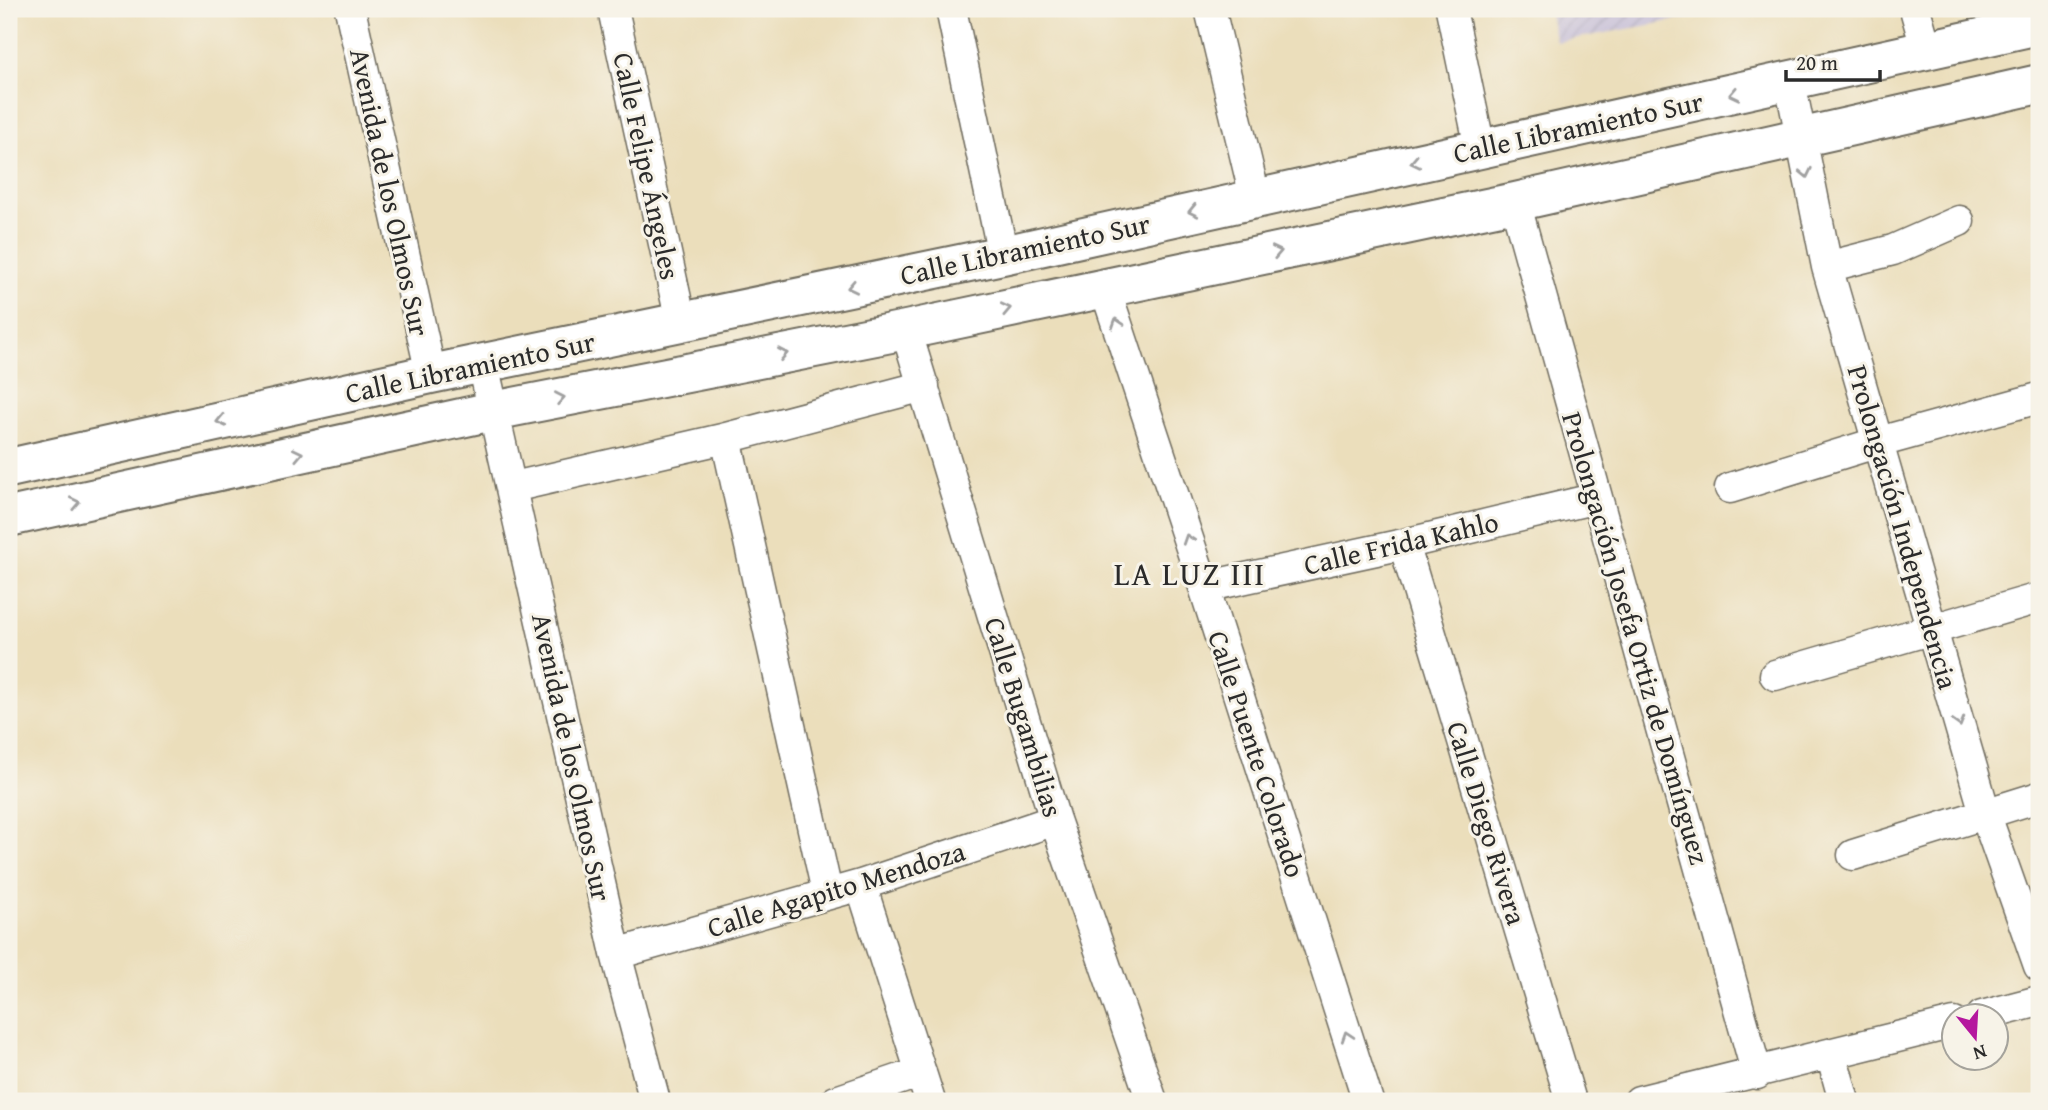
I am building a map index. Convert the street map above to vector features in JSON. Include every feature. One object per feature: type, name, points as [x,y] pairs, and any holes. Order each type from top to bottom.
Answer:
[{"type":"street","name":"Avenida de los Olmos Sur","points":[[350,9],[431,374]]},
{"type":"street","name":"Calle Felipe Ángeles","points":[[613,9],[681,322]]},
{"type":"street","points":[[951,9],[1003,255]]},
{"type":"street","points":[[1210,9],[1255,197]]},
{"type":"street","points":[[1451,9],[1480,148]]},
{"type":"street","points":[[1915,9],[1926,48]]},
{"type":"street","name":"Calle Libramiento Sur","points":[[9,468],[431,374],[1003,255],[2039,25]]},
{"type":"street","name":"Prolongación Independencia","points":[[1790,82],[1798,136],[1827,267],[1985,813],[2039,966]]},
{"type":"street","name":"Calle Libramiento Sur","points":[[9,517],[493,411],[906,330],[1515,202],[1798,136],[2039,84]]},
{"type":"street","name":"Prolongación Josefa Ortiz de Domínguez","points":[[1515,202],[1757,1074]]},
{"type":"street","points":[[1827,267],[1893,250],[1959,222]]},
{"type":"street","name":"Calle Puente Colorado","points":[[1105,288],[1204,587],[1368,1101]]},
{"type":"street","name":"Calle Bugambilias","points":[[906,330],[1055,820],[1152,1101]]},
{"type":"street","name":"Avenida de los Olmos Sur","points":[[483,364],[513,487],[616,954],[655,1101]]},
{"type":"street","points":[[513,487],[726,438],[924,386]]},
{"type":"street","points":[[1730,488],[1879,442],[2039,398]]},
{"type":"street","points":[[726,438],[827,892]]},
{"type":"street","name":"Calle Frida Kahlo","points":[[1204,587],[1404,544],[1597,498]]},
{"type":"street","name":"Calle Diego Rivera","points":[[1404,544],[1571,1101]]},
{"type":"street","points":[[1775,675],[2039,598]]},
{"type":"street","points":[[1853,855],[2039,797]]},
{"type":"street","name":"Calle Agapito Mendoza","points":[[616,954],[827,892],[861,885],[1055,820]]},
{"type":"street","points":[[861,885],[930,1101]]},
{"type":"street","points":[[2010,1009],[2039,1001]]},
{"type":"street","points":[[1639,1101],[1757,1074],[1940,1027]]},
{"type":"street","points":[[1831,1054],[1844,1101]]},
{"type":"street","points":[[836,1101],[921,1072]]},
{"type":"shaded area","points":[[1549,9],[1737,9],[1556,42]]},
{"type":"district","name":"LA LUZ III","points":[[1190,574]]}]
